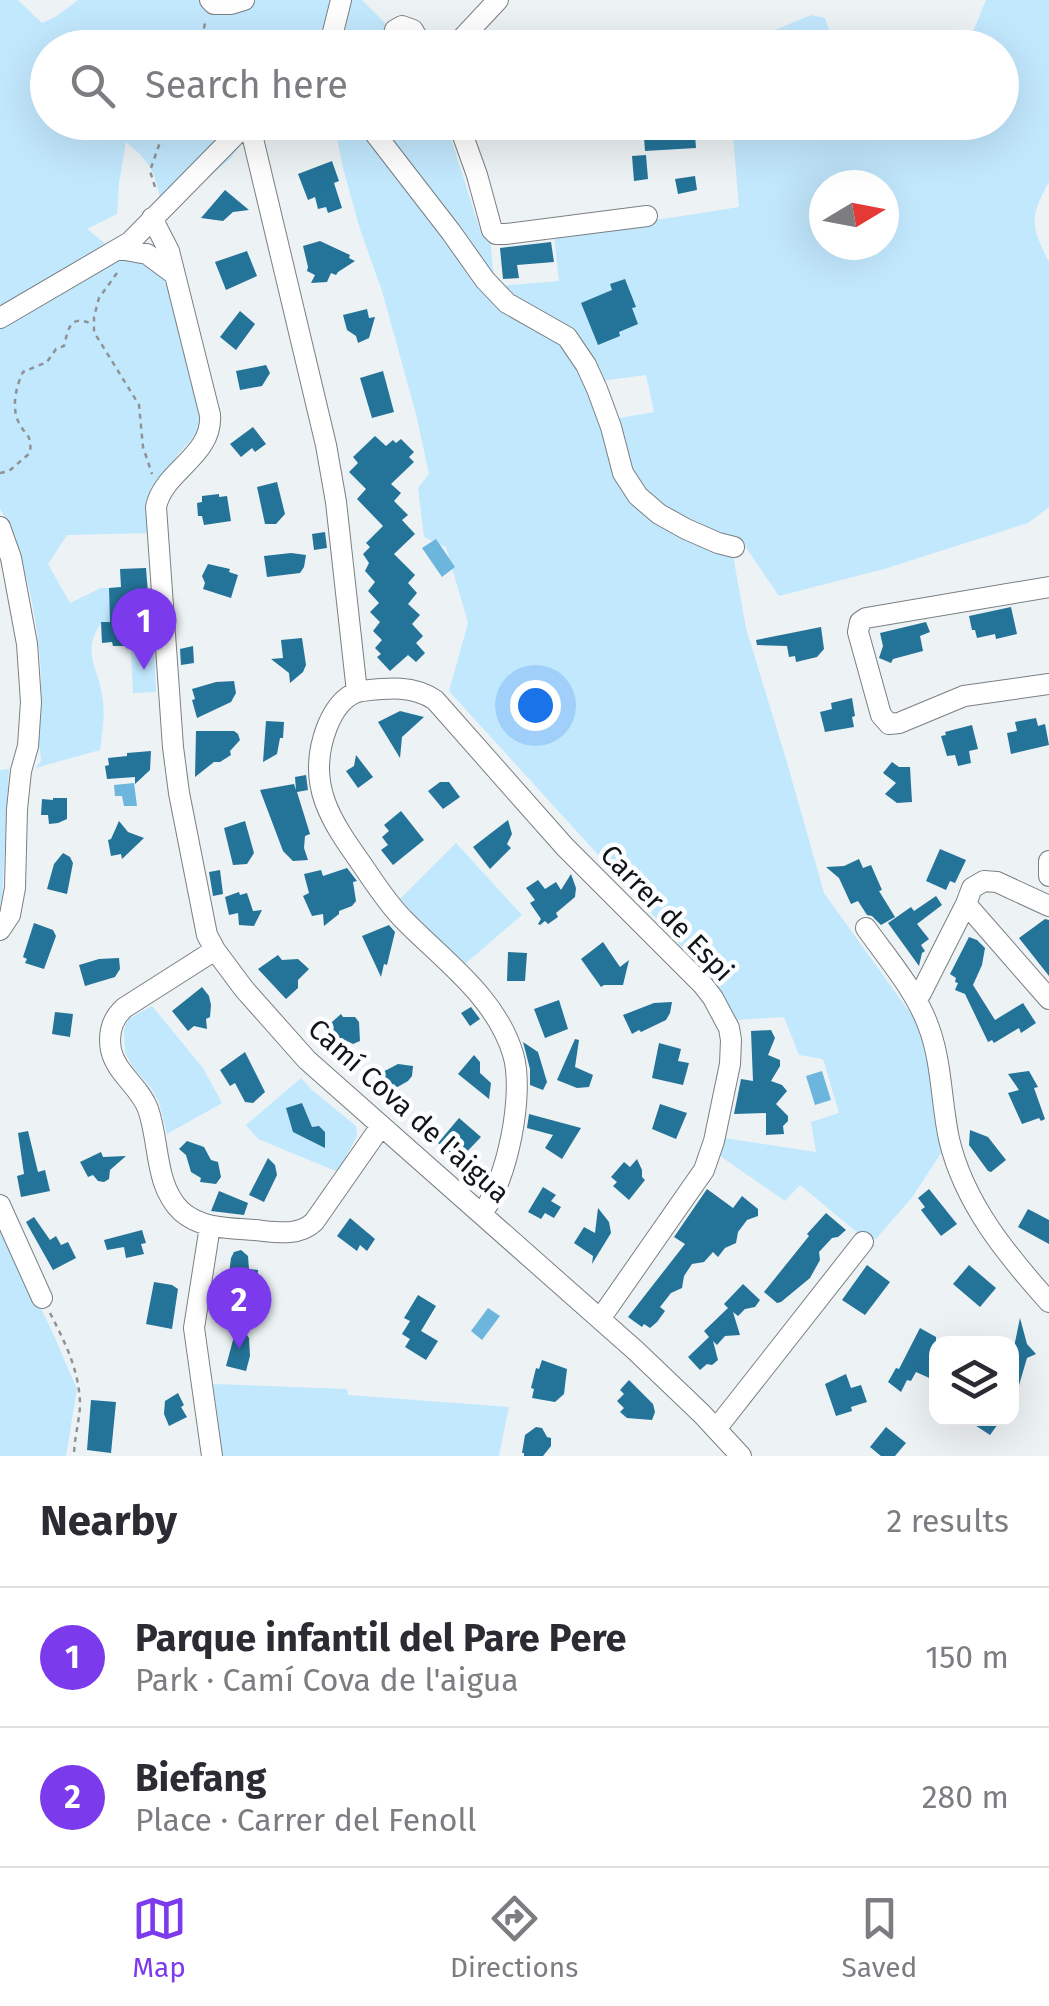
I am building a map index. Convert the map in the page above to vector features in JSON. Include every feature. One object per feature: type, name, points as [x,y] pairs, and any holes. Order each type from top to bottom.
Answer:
[{"type":"street","points":[[210,0],[214,4],[244,0]]},
{"type":"street","points":[[334,30],[341,0]]},
{"type":"street","points":[[470,30],[498,0]]},
{"type":"street","points":[[0,318],[125,249],[230,140]]},
{"type":"street","points":[[252,140],[326,445],[357,692],[336,710],[324,738],[319,785],[326,809],[348,846],[394,910],[471,984],[492,1008],[509,1041],[517,1072],[518,1104],[493,1196],[482,1213]]},
{"type":"street","points":[[385,140],[485,280],[507,303],[568,336],[597,389],[623,472],[638,496],[686,529],[734,547]]},
{"type":"street","points":[[465,140],[496,234],[647,216]]},
{"type":"street","points":[[152,218],[176,276],[211,424],[204,441],[160,494]]},
{"type":"street","points":[[125,249],[158,260],[176,276]]},
{"type":"street","name":"Camí Cova de l'aigua","points":[[160,494],[157,518],[172,747],[204,924],[215,950],[307,1060],[600,1319],[688,1400],[741,1456]]},
{"type":"street","points":[[0,527],[11,558],[27,644],[31,702],[17,809],[15,888],[10,915],[0,930]]},
{"type":"street","points":[[1049,586],[862,620],[858,626],[880,714],[888,724],[964,696],[1049,684]]},
{"type":"street","name":"Carrer de Espi","points":[[357,692],[412,689],[435,700],[564,847],[703,986],[725,1016],[731,1040],[730,1064],[704,1170],[600,1319]]},
{"type":"street","points":[[1049,861],[1049,876]]},
{"type":"street","points":[[915,998],[977,883],[990,880],[1049,906]]},
{"type":"street","points":[[966,904],[1049,999]]},
{"type":"street","points":[[866,928],[915,998],[932,1036],[948,1135],[958,1170],[989,1230],[1049,1302]]},
{"type":"street","points":[[215,950],[124,1008],[114,1018],[110,1035],[113,1056],[149,1112],[168,1194],[190,1218],[210,1226],[273,1232],[308,1228],[381,1126]]},
{"type":"street","points":[[0,1205],[42,1298]]},
{"type":"street","points":[[210,1226],[194,1328],[212,1456]]},
{"type":"street","points":[[716,1429],[863,1242]]},
{"type":"path","points":[[152,218],[157,193],[150,171],[160,140]]},
{"type":"path","points":[[125,249],[124,262],[99,298],[94,332],[139,405],[143,447],[160,494]]},
{"type":"path","points":[[0,473],[9,471],[30,453],[28,432],[19,425],[16,411],[16,391],[24,372],[47,362],[56,348],[64,346],[73,322],[94,325]]},
{"type":"path","points":[[42,1298],[75,1368],[80,1405],[74,1456]]},
{"type":"shaded area","points":[[0,0],[18,0],[42,23],[78,0],[362,0],[392,30],[30,30],[30,140],[245,140],[230,159],[171,209],[162,210],[152,172],[143,157],[126,142],[117,214],[87,229],[122,257],[164,273],[199,420],[194,435],[168,472],[150,533],[67,535],[48,564],[70,603],[109,588],[110,622],[101,623],[92,644],[104,707],[100,750],[35,768],[41,761],[37,730],[41,682],[37,632],[24,568],[0,508]]},
{"type":"shaded area","points":[[986,0],[1049,0],[1049,182],[1035,222],[1049,262],[1049,507],[1028,523],[884,569],[779,596],[742,542],[663,507],[627,465],[614,419],[654,412],[646,375],[600,381],[618,481],[733,555],[746,628],[824,893],[916,1021],[925,1040],[945,1147],[913,1196],[876,1239],[859,1234],[800,1185],[785,1201],[720,1156],[724,1138],[816,1152],[811,1122],[839,1113],[823,1059],[799,1055],[784,1017],[737,1020],[713,981],[449,691],[468,623],[446,547],[424,537],[418,488],[429,474],[416,414],[337,140],[451,140],[479,227],[490,238],[499,286],[559,281],[554,236],[739,207],[733,140],[1019,140],[1019,30],[974,30]]},
{"type":"shaded area","points":[[811,15],[825,18],[829,30],[775,30]]},
{"type":"shaded area","points":[[154,647],[156,692],[133,693],[131,648]]},
{"type":"shaded area","points":[[9,769],[2,899],[0,905],[0,770]]},
{"type":"shaded area","points":[[456,843],[522,915],[465,964],[400,899]]},
{"type":"shaded area","points":[[152,1006],[203,1068],[222,1103],[167,1134],[159,1102],[125,1052],[128,1019]]},
{"type":"shaded area","points":[[301,1078],[356,1126],[357,1136],[338,1172],[258,1139],[246,1125]]},
{"type":"shaded area","points":[[0,1226],[77,1389],[66,1456],[0,1456]]},
{"type":"shaded area","points":[[213,1384],[347,1389],[348,1395],[509,1407],[499,1456],[222,1456]]},
{"type":"water","points":[[436,539],[455,567],[442,577],[422,548]]},
{"type":"water","points":[[134,783],[137,806],[124,806],[122,796],[115,796],[114,785]]},
{"type":"water","points":[[822,1071],[831,1100],[815,1105],[806,1076]]},
{"type":"water","points":[[488,1308],[500,1316],[482,1340],[471,1331]]},
{"type":"building","points":[[644,140],[695,140],[696,148],[645,151]]},
{"type":"building","points":[[646,155],[648,179],[634,181],[632,156]]},
{"type":"building","points":[[332,161],[342,208],[328,213],[326,207],[318,209],[315,197],[308,200],[298,174]]},
{"type":"building","points":[[695,176],[697,190],[678,194],[675,179]]},
{"type":"building","points":[[225,190],[249,210],[233,212],[223,221],[201,218]]},
{"type":"building","points":[[320,241],[355,261],[336,275],[331,273],[327,282],[311,283],[315,275],[307,271],[303,246]]},
{"type":"building","points":[[551,242],[554,262],[517,265],[519,278],[503,279],[500,248]]},
{"type":"building","points":[[247,251],[257,276],[226,290],[215,262]]},
{"type":"building","points":[[625,279],[638,324],[598,345],[581,303],[612,290],[610,284]]},
{"type":"building","points":[[367,309],[369,318],[375,317],[369,338],[358,343],[347,330],[343,315]]},
{"type":"building","points":[[240,311],[255,324],[236,350],[220,337]]},
{"type":"building","points":[[266,365],[270,373],[262,386],[240,390],[236,371]]},
{"type":"building","points":[[383,371],[394,412],[372,418],[360,378]]},
{"type":"building","points":[[253,427],[266,444],[241,457],[230,444]]},
{"type":"building","points":[[375,436],[386,446],[401,439],[414,452],[409,457],[414,462],[391,484],[401,493],[394,501],[408,515],[402,520],[415,534],[394,554],[415,575],[408,583],[417,593],[408,604],[420,615],[412,624],[423,636],[416,643],[425,653],[416,662],[408,655],[390,671],[377,657],[381,654],[375,648],[382,640],[373,631],[380,622],[370,612],[379,603],[368,591],[375,582],[365,571],[369,563],[363,554],[370,547],[366,543],[383,526],[357,499],[366,489],[349,472],[358,463],[353,457]]},
{"type":"building","points":[[277,482],[285,514],[276,524],[265,524],[257,487]]},
{"type":"building","points":[[202,496],[227,496],[231,521],[204,525],[197,503],[202,502]]},
{"type":"building","points":[[325,532],[327,548],[314,550],[312,534]]},
{"type":"building","points":[[306,555],[300,573],[267,577],[264,556]]},
{"type":"building","points":[[208,564],[238,575],[231,598],[203,589],[202,576]]},
{"type":"building","points":[[146,568],[147,618],[129,620],[130,646],[102,643],[101,622],[110,622],[109,588],[121,587],[120,569]]},
{"type":"building","points":[[1011,607],[1017,634],[977,638],[969,616]]},
{"type":"building","points":[[926,622],[930,632],[920,636],[923,651],[893,659],[891,663],[879,658],[883,646],[880,633]]},
{"type":"building","points":[[821,627],[824,649],[817,657],[796,662],[795,656],[789,657],[787,646],[757,645],[756,640]]},
{"type":"building","points":[[302,638],[306,665],[290,683],[289,673],[271,659],[283,658],[281,640]]},
{"type":"building","points":[[193,646],[194,663],[181,665],[180,649]]},
{"type":"building","points":[[234,681],[236,693],[231,702],[197,718],[192,689]]},
{"type":"building","points":[[852,698],[854,727],[825,732],[820,712],[832,709],[831,703]]},
{"type":"building","points":[[400,711],[424,717],[402,737],[400,758],[378,722]]},
{"type":"building","points":[[1036,718],[1038,726],[1045,724],[1049,745],[1011,754],[1007,733],[1017,731],[1015,722]]},
{"type":"building","points":[[266,721],[284,722],[283,738],[277,754],[263,762]]},
{"type":"building","points":[[972,725],[978,749],[969,751],[971,763],[958,766],[955,755],[947,756],[941,736]]},
{"type":"building","points":[[196,731],[234,731],[240,740],[231,755],[195,777]]},
{"type":"building","points":[[151,751],[150,770],[135,784],[135,777],[107,779],[108,758]]},
{"type":"building","points":[[356,755],[373,777],[358,788],[346,771],[354,766]]},
{"type":"building","points":[[892,762],[910,767],[912,802],[897,803],[885,794],[896,783],[883,773]]},
{"type":"building","points":[[306,775],[308,790],[297,792],[310,834],[305,836],[304,848],[308,860],[293,861],[283,851],[260,790],[294,784],[296,790],[295,777]]},
{"type":"building","points":[[440,782],[449,782],[460,797],[443,809],[428,791]]},
{"type":"building","points":[[67,798],[67,819],[49,824],[48,815],[41,815],[42,799]]},
{"type":"building","points":[[401,811],[424,840],[393,865],[381,850],[388,845],[382,837],[389,831],[384,825]]},
{"type":"building","points":[[508,820],[512,834],[507,844],[511,848],[490,869],[473,847]]},
{"type":"building","points":[[119,821],[128,832],[144,838],[122,859],[121,854],[111,856],[108,840]]},
{"type":"building","points":[[245,821],[254,853],[247,864],[233,865],[224,828]]},
{"type":"building","points":[[940,849],[966,860],[955,883],[950,881],[946,890],[926,881]]},
{"type":"building","points":[[63,853],[73,863],[67,894],[47,889],[54,864]]},
{"type":"building","points":[[859,859],[863,868],[871,865],[882,890],[879,891],[895,917],[881,925],[867,915],[858,901],[851,904],[839,878],[826,867],[844,866]]},
{"type":"building","points":[[347,868],[357,881],[353,882],[356,901],[324,926],[323,914],[312,916],[303,896],[309,893],[304,874],[321,870],[323,876]]},
{"type":"building","points":[[220,870],[223,894],[213,896],[209,872]]},
{"type":"building","points":[[571,874],[575,897],[556,913],[558,917],[548,924],[538,924],[541,919],[530,903],[535,900],[526,888],[538,880],[545,889],[556,882],[561,890]]},
{"type":"building","points":[[247,893],[253,911],[262,910],[254,926],[239,925],[238,913],[229,915],[225,897]]},
{"type":"building","points":[[936,896],[942,905],[917,924],[929,939],[921,945],[925,951],[919,966],[888,923]]},
{"type":"building","points":[[1049,920],[1049,976],[1019,938]]},
{"type":"building","points":[[34,923],[53,930],[56,936],[44,969],[25,963],[27,959],[23,957]]},
{"type":"building","points":[[389,925],[395,932],[381,977],[362,936]]},
{"type":"building","points":[[969,937],[985,948],[973,985],[995,1020],[1023,1003],[1036,1023],[1021,1033],[1019,1028],[994,1043],[988,1042],[965,994],[955,990],[958,983],[950,974]]},
{"type":"building","points":[[603,942],[620,967],[629,960],[623,985],[601,987],[581,959]]},
{"type":"building","points":[[508,952],[527,953],[525,981],[507,981]]},
{"type":"building","points":[[278,955],[282,960],[298,959],[309,969],[286,999],[258,969]]},
{"type":"building","points":[[119,958],[120,969],[115,977],[85,986],[79,965]]},
{"type":"building","points":[[202,987],[211,1005],[207,1029],[194,1026],[188,1031],[172,1011]]},
{"type":"building","points":[[559,1000],[568,1029],[545,1038],[534,1009]]},
{"type":"building","points":[[672,1002],[666,1020],[632,1034],[623,1015],[654,1003]]},
{"type":"building","points":[[471,1007],[480,1019],[470,1026],[461,1013]]},
{"type":"building","points":[[55,1012],[73,1014],[70,1037],[52,1034]]},
{"type":"building","points":[[341,1014],[359,1022],[360,1041],[353,1044],[345,1040],[334,1050],[324,1038]]},
{"type":"building","points":[[771,1030],[775,1038],[768,1055],[780,1060],[780,1066],[771,1081],[787,1091],[776,1104],[788,1121],[783,1126],[784,1134],[766,1135],[766,1113],[734,1114],[741,1079],[753,1081],[751,1031]]},
{"type":"building","points":[[575,1039],[579,1040],[575,1067],[593,1075],[589,1087],[577,1088],[557,1080]]},
{"type":"building","points":[[523,1042],[538,1052],[547,1082],[543,1090],[530,1085]]},
{"type":"building","points":[[659,1043],[681,1049],[678,1061],[689,1063],[683,1085],[652,1078]]},
{"type":"building","points":[[245,1052],[265,1092],[253,1103],[245,1102],[235,1083],[230,1086],[220,1070]]},
{"type":"building","points":[[474,1055],[480,1062],[480,1073],[491,1083],[489,1099],[458,1074]]},
{"type":"building","points":[[398,1064],[413,1066],[412,1076],[387,1093],[377,1075]]},
{"type":"building","points":[[1029,1071],[1038,1087],[1034,1088],[1045,1119],[1022,1124],[1008,1093],[1019,1090],[1008,1074]]},
{"type":"building","points":[[302,1103],[312,1127],[319,1126],[325,1132],[325,1148],[293,1132],[286,1108]]},
{"type":"building","points":[[660,1104],[687,1113],[676,1139],[652,1129]]},
{"type":"building","points":[[529,1114],[581,1128],[562,1159],[545,1148],[553,1135],[527,1128]]},
{"type":"building","points":[[459,1118],[481,1137],[459,1160],[438,1143]]},
{"type":"building","points":[[970,1130],[988,1137],[1006,1160],[991,1172],[969,1145]]},
{"type":"building","points":[[28,1131],[38,1172],[45,1170],[50,1191],[21,1197],[17,1176],[24,1174],[18,1133]]},
{"type":"building","points":[[187,1141],[204,1147],[211,1160],[218,1162],[221,1177],[216,1184],[200,1182],[201,1178],[191,1172],[186,1155],[179,1149]]},
{"type":"building","points":[[101,1152],[103,1157],[126,1156],[110,1170],[109,1179],[104,1182],[93,1175],[88,1177],[80,1162]]},
{"type":"building","points":[[268,1158],[277,1175],[264,1202],[249,1195]]},
{"type":"building","points":[[637,1159],[645,1180],[629,1200],[613,1186],[617,1182],[611,1177],[624,1162],[630,1167]]},
{"type":"building","points":[[543,1187],[556,1195],[551,1201],[561,1207],[554,1218],[545,1213],[541,1219],[528,1212]]},
{"type":"building","points":[[707,1189],[733,1208],[742,1196],[758,1209],[758,1216],[747,1220],[736,1243],[718,1257],[713,1252],[704,1262],[692,1264],[682,1288],[671,1293],[660,1307],[665,1311],[657,1322],[650,1328],[644,1324],[642,1327],[628,1317],[685,1244],[674,1237]]},
{"type":"building","points":[[929,1189],[957,1224],[941,1236],[921,1210],[925,1207],[918,1198]]},
{"type":"building","points":[[219,1191],[248,1203],[244,1215],[211,1211]]},
{"type":"building","points":[[598,1208],[609,1222],[611,1233],[592,1264],[593,1256],[574,1243],[584,1227],[595,1233]]},
{"type":"building","points":[[1028,1209],[1049,1220],[1049,1244],[1018,1227]]},
{"type":"building","points":[[826,1213],[846,1230],[819,1252],[820,1260],[810,1278],[777,1303],[764,1292]]},
{"type":"building","points":[[34,1217],[50,1240],[56,1236],[61,1245],[68,1242],[76,1258],[53,1270],[26,1222]]},
{"type":"building","points":[[350,1218],[375,1239],[367,1251],[360,1245],[357,1251],[337,1236]]},
{"type":"building","points":[[142,1230],[144,1254],[126,1258],[124,1247],[107,1250],[104,1240]]},
{"type":"building","points":[[241,1250],[248,1256],[249,1269],[258,1270],[257,1284],[250,1282],[248,1294],[227,1290],[231,1258]]},
{"type":"building","points":[[867,1265],[890,1282],[865,1315],[842,1300]]},
{"type":"building","points":[[969,1265],[996,1288],[980,1307],[953,1284]]},
{"type":"building","points":[[154,1282],[178,1289],[172,1329],[146,1324]]},
{"type":"building","points":[[743,1284],[760,1300],[738,1316],[733,1312],[740,1335],[725,1336],[717,1345],[713,1341],[718,1360],[700,1370],[688,1357],[709,1337],[704,1331],[728,1308],[724,1304]]},
{"type":"building","points":[[418,1295],[436,1306],[421,1331],[438,1341],[426,1360],[405,1347],[410,1339],[402,1334],[410,1321],[404,1318]]},
{"type":"building","points":[[1020,1318],[1027,1344],[1036,1354],[1027,1358],[1019,1385],[1019,1336]]},
{"type":"building","points":[[920,1328],[934,1336],[929,1336],[929,1378],[916,1372],[901,1392],[888,1382]]},
{"type":"building","points":[[236,1329],[249,1338],[246,1371],[226,1366]]},
{"type":"building","points":[[542,1360],[567,1369],[564,1394],[555,1402],[532,1398],[536,1368]]},
{"type":"building","points":[[846,1374],[851,1388],[861,1385],[867,1402],[836,1416],[825,1384]]},
{"type":"building","points":[[629,1380],[653,1404],[652,1420],[627,1418],[620,1412],[624,1408],[617,1401],[624,1394],[620,1390]]},
{"type":"building","points":[[178,1393],[187,1417],[169,1426],[164,1414],[165,1401]]},
{"type":"building","points":[[91,1400],[116,1402],[111,1453],[87,1450]]},
{"type":"building","points":[[976,1426],[997,1426],[990,1435]]},
{"type":"building","points":[[536,1427],[551,1438],[551,1446],[543,1456],[524,1456],[525,1435]]},
{"type":"building","points":[[886,1427],[906,1443],[895,1456],[881,1456],[870,1447]]},
{"type":"place","name":"Parque infantil del Pare Pere","points":[[144,670]]},
{"type":"place","name":"Biefang","points":[[239,1349]]}]
